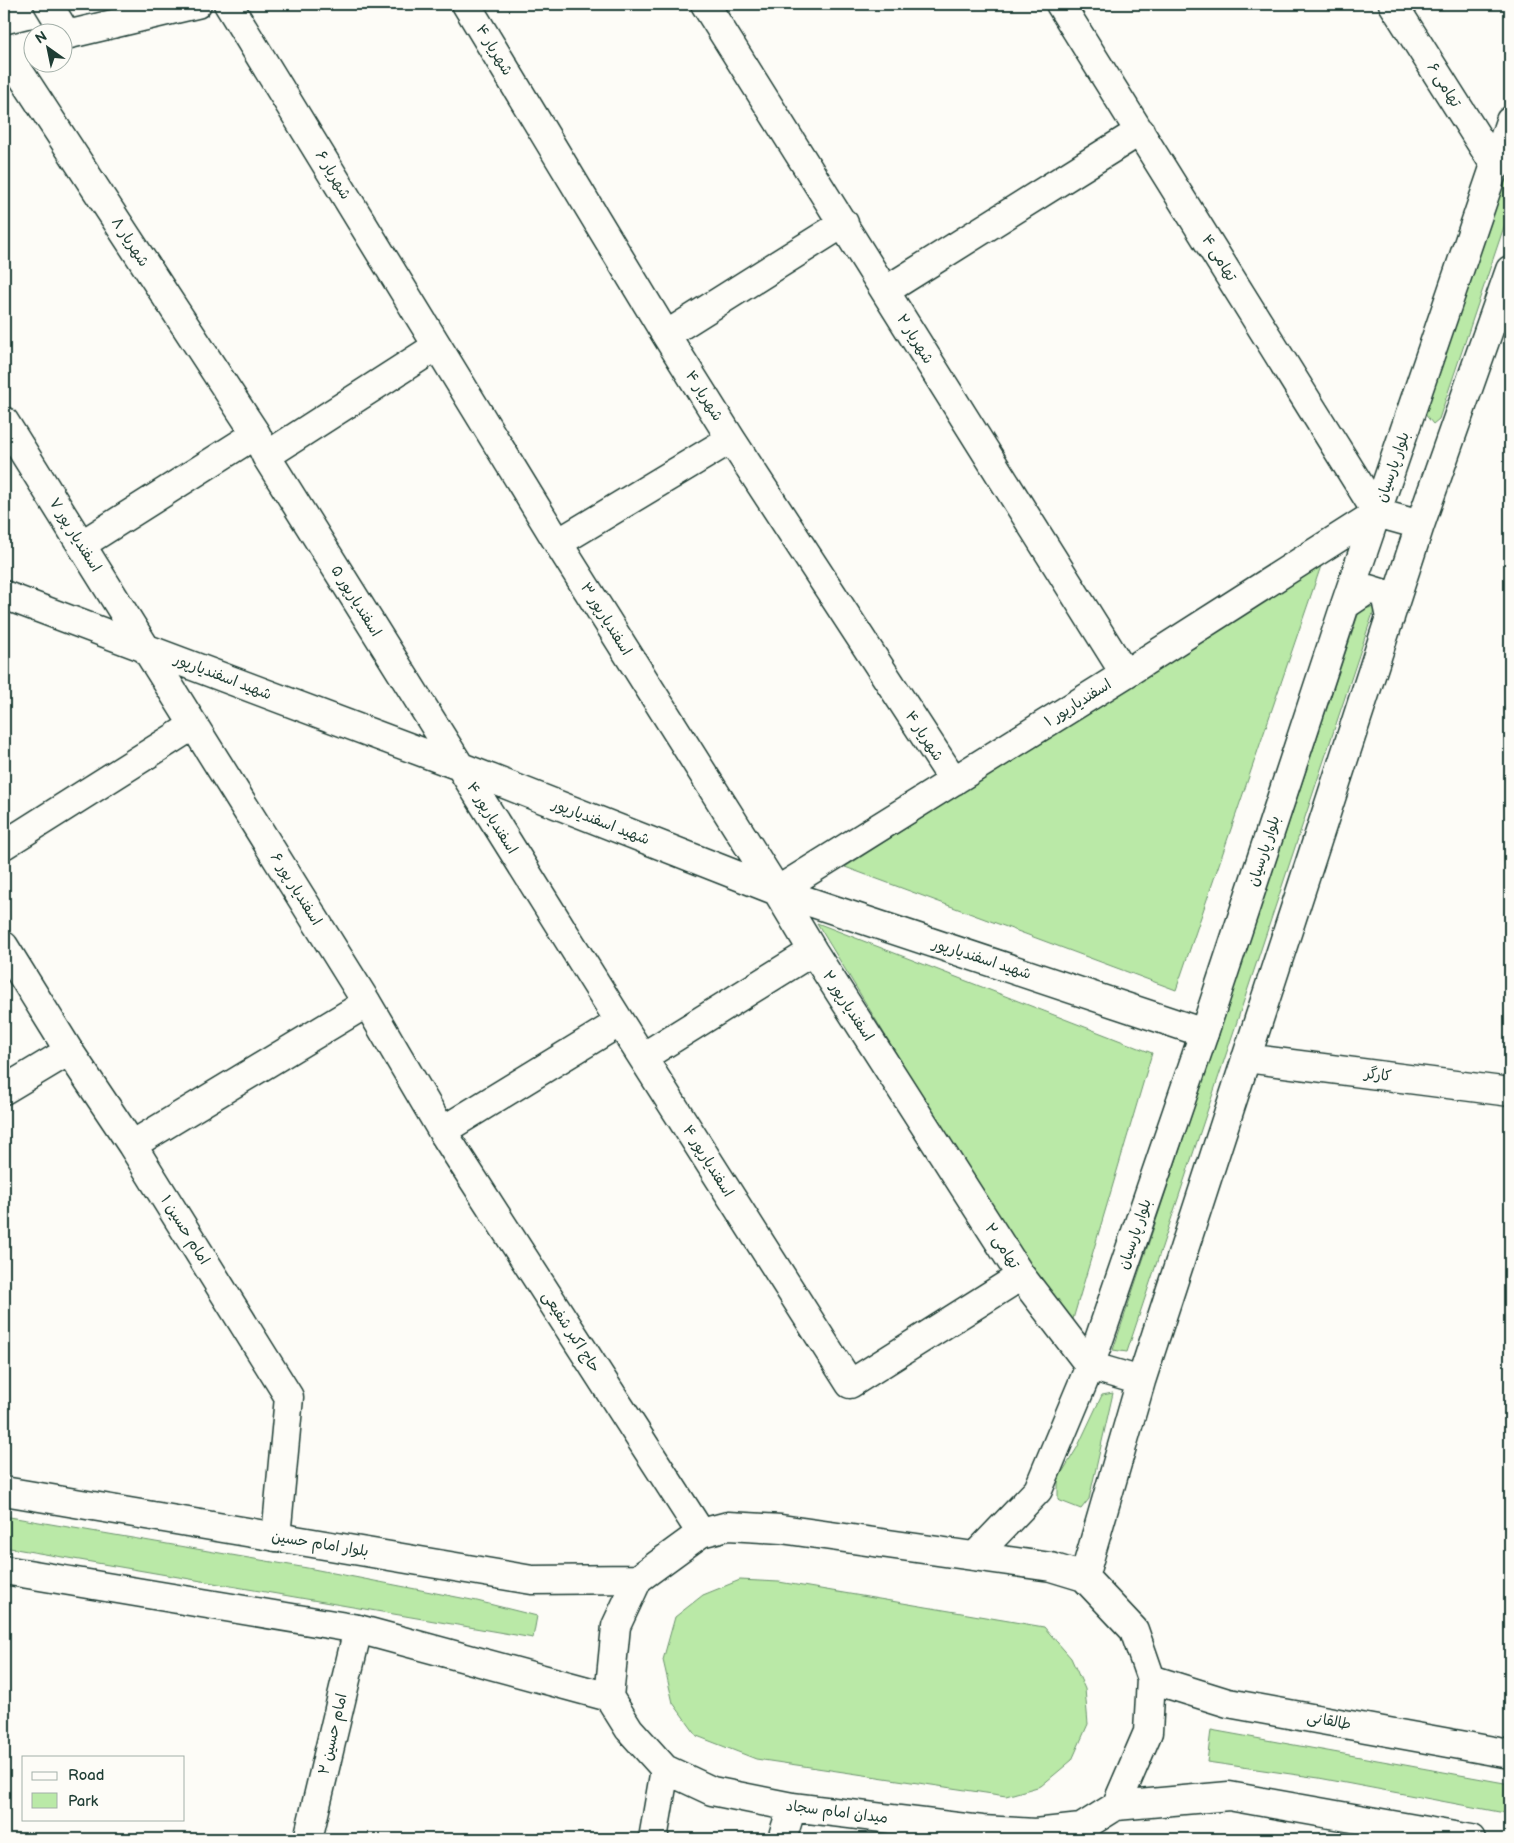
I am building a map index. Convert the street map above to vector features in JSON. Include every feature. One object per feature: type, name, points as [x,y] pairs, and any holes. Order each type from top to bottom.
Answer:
[{"type":"street","points":[[48,4],[58,22]]},
{"type":"street","points":[[72,33],[197,4]]},
{"type":"street","name":"شهریار ۶","points":[[228,4],[437,346]]},
{"type":"street","name":"شهریار ۴","points":[[466,4],[666,335],[954,781]]},
{"type":"street","name":"شهریار ۲","points":[[706,4],[1125,674]]},
{"type":"street","name":"تهامی ۴","points":[[1060,4],[1377,512]]},
{"type":"street","name":"تهامی ۶","points":[[1393,4],[1496,167]]},
{"type":"street","points":[[4,50],[22,46]]},
{"type":"street","name":"شهریار ۸","points":[[4,50],[261,445]]},
{"type":"street","name":"بلوار پارسیان","points":[[975,1556],[1038,1490],[1090,1366],[1204,1033],[1377,512],[1496,167],[1510,121]]},
{"type":"street","points":[[885,291],[1140,131]]},
{"type":"street","points":[[666,335],[844,223]]},
{"type":"street","points":[[1084,1577],[1141,1381],[1246,1058],[1420,525],[1510,270]]},
{"type":"street","points":[[81,544],[437,346]]},
{"type":"street","name":"اسفندیارپور ۳","points":[[437,346],[558,543],[777,891]]},
{"type":"street","points":[[1412,413],[1423,435],[1434,439],[1455,424]]},
{"type":"street","name":"اسفندیار پور ۷","points":[[4,421],[146,649]]},
{"type":"street","points":[[558,543],[731,438]]},
{"type":"street","name":"اسفندیارپور ۵","points":[[261,445],[459,766]]},
{"type":"street","points":[[1377,512],[1420,525]]},
{"type":"street","name":"اسفندیارپور ۱","points":[[777,891],[1125,674],[1377,512]]},
{"type":"street","points":[[1346,605],[1370,589],[1385,594],[1390,618]]},
{"type":"street","name":"شهید اسفندیارپور","points":[[4,595],[459,766],[777,891],[1204,1033]]},
{"type":"street","name":"اسفندیار پور ۶","points":[[146,649],[367,1003],[442,1131]]},
{"type":"street","points":[[4,845],[194,725]]},
{"type":"street","name":"اسفندیارپور ۴","points":[[459,766],[850,1384],[1021,1276]]},
{"type":"street","name":"اسفندیارپور ۲","points":[[777,891],[813,951],[922,1120]]},
{"type":"street","name":"امام حسین ۱","points":[[4,946],[69,1051],[132,1145],[290,1397],[276,1537]]},
{"type":"street","points":[[643,1057],[813,951]]},
{"type":"street","points":[[132,1145],[367,1003]]},
{"type":"street","points":[[442,1131],[620,1022]]},
{"type":"street","points":[[4,1090],[69,1051]]},
{"type":"street","name":"کارگر","points":[[1246,1058],[1510,1092]]},
{"type":"street","name":"تهامی ۲","points":[[922,1120],[1021,1276],[1090,1366]]},
{"type":"street","name":"حاج اکبر شفیعی","points":[[442,1131],[701,1533]]},
{"type":"street","points":[[1090,1366],[1141,1381]]},
{"type":"street","name":"بلوار امام حسین","points":[[7,1488],[276,1537],[532,1580],[638,1579]]},
{"type":"street","points":[[4,1570],[358,1629],[609,1697],[616,1626],[638,1579],[701,1533],[728,1526],[781,1529],[1051,1567],[1084,1577],[1134,1630],[1151,1679],[1148,1732],[1116,1806],[1230,1796],[1471,1839]]},
{"type":"street","name":"امام حسین ۲","points":[[308,1839],[358,1629]]},
{"type":"street","name":"طالقانی","points":[[1151,1679],[1228,1703],[1510,1754]]},
{"type":"street","name":"میدان امام سجاد","points":[[609,1697],[629,1729],[665,1769],[712,1792],[792,1807],[982,1830],[1035,1833],[1081,1828],[1116,1806]]},
{"type":"street","points":[[653,1839],[665,1769]]},
{"type":"street","points":[[782,1839],[792,1807]]},
{"type":"green space","points":[[1510,161],[1510,209],[1439,419],[1433,424],[1424,413]]},
{"type":"green space","points":[[1322,563],[1176,990],[845,867]]},
{"type":"green space","points":[[1375,607],[1127,1352],[1113,1350],[1360,609]]},
{"type":"green space","points":[[817,923],[1152,1053],[1068,1336]]},
{"type":"green space","points":[[1113,1393],[1089,1499],[1081,1509],[1058,1500],[1058,1479],[1077,1448],[1102,1395]]},
{"type":"green space","points":[[4,1516],[313,1569],[477,1601],[537,1616],[533,1638],[4,1547]]},
{"type":"green space","points":[[740,1580],[779,1582],[1044,1627],[1071,1658],[1085,1689],[1088,1724],[1072,1760],[1041,1786],[1006,1796],[756,1759],[697,1736],[673,1703],[663,1660],[675,1617],[703,1595]]},
{"type":"green space","points":[[1211,1730],[1510,1784],[1510,1814],[1319,1778],[1207,1762]]}]
